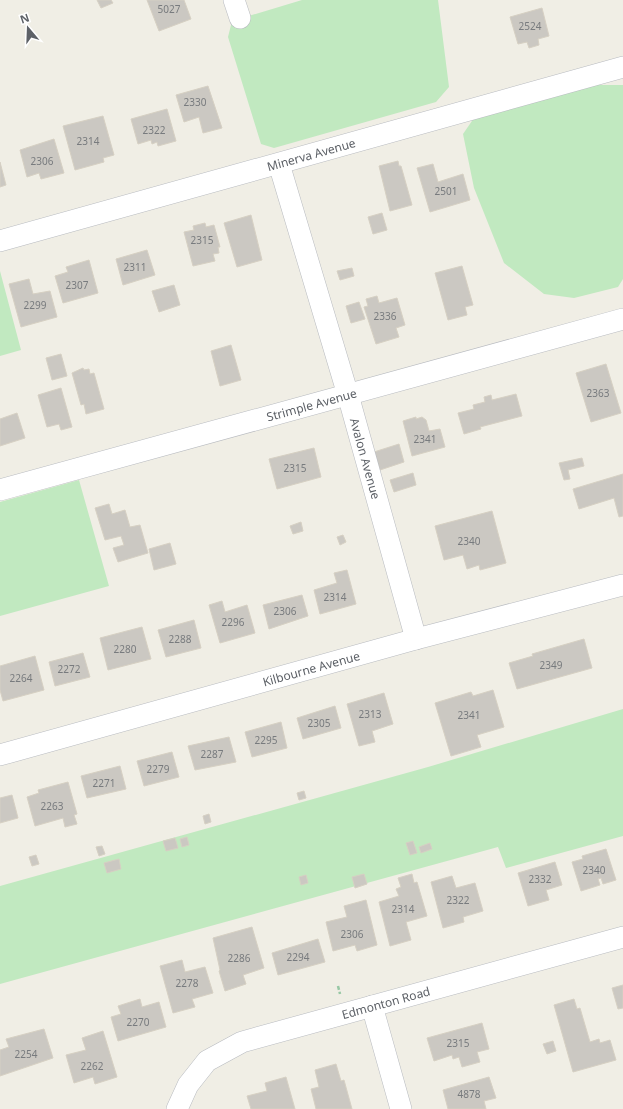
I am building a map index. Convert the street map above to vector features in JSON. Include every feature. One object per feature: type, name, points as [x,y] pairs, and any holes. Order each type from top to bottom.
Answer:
[{"type":"street","name":"Minerva Avenue","points":[[0,241],[623,67]]},
{"type":"street","name":"Avalon Avenue","points":[[279,164],[348,395],[416,639]]},
{"type":"street","name":"Strimple Avenue","points":[[0,490],[623,319]]},
{"type":"street","name":"Kilbourne Avenue","points":[[0,755],[416,639],[623,585]]},
{"type":"street","name":"Edmonton Road","points":[[177,1109],[188,1085],[207,1061],[242,1042],[623,937]]},
{"type":"street","points":[[372,1006],[401,1109]]},
{"type":"path","points":[[338,986],[340,995]]},
{"type":"green space","points":[[302,0],[438,0],[449,87],[436,102],[274,148],[261,144],[228,37],[232,21]]},
{"type":"green space","points":[[594,85],[623,85],[623,279],[618,287],[574,298],[544,294],[504,263],[474,188],[463,134],[474,118]]},
{"type":"green space","points":[[0,271],[21,350],[0,356]]},
{"type":"green space","points":[[79,480],[109,586],[0,616],[0,502]]},
{"type":"green space","points":[[623,709],[623,836],[506,868],[498,847],[0,984],[0,886],[428,767]]},
{"type":"building","points":[[97,0],[111,0],[113,3],[101,8]]},
{"type":"building","points":[[147,0],[184,0],[191,19],[159,31]]},
{"type":"building","points":[[542,8],[549,36],[538,39],[539,45],[529,48],[527,42],[518,44],[510,17]]},
{"type":"building","points":[[208,86],[222,128],[203,133],[199,117],[184,122],[176,95]]},
{"type":"building","points":[[167,109],[176,141],[158,146],[157,142],[152,144],[151,140],[138,144],[131,119]]},
{"type":"building","points":[[103,116],[114,155],[103,158],[104,162],[75,170],[63,126]]},
{"type":"building","points":[[54,139],[64,173],[41,179],[39,173],[27,177],[20,150]]},
{"type":"building","points":[[398,161],[399,166],[401,166],[412,205],[390,211],[379,166]]},
{"type":"building","points":[[0,162],[6,185],[0,187]]},
{"type":"building","points":[[433,164],[438,182],[463,174],[470,200],[430,212],[417,168]]},
{"type":"building","points":[[382,213],[387,230],[373,234],[368,217]]},
{"type":"building","points":[[251,215],[262,260],[237,267],[224,223]]},
{"type":"building","points":[[205,223],[206,227],[214,225],[220,247],[218,247],[219,253],[213,254],[215,261],[193,266],[184,232],[194,230],[193,226]]},
{"type":"building","points":[[147,250],[155,275],[123,285],[116,259]]},
{"type":"building","points":[[89,260],[98,293],[63,303],[55,276],[68,272],[66,267]]},
{"type":"building","points":[[462,266],[473,305],[465,307],[467,315],[448,320],[435,273]]},
{"type":"building","points":[[352,268],[354,276],[340,280],[337,271]]},
{"type":"building","points":[[29,279],[33,294],[50,291],[57,317],[21,327],[9,284]]},
{"type":"building","points":[[174,285],[180,305],[159,312],[152,291]]},
{"type":"building","points":[[377,296],[379,303],[397,298],[405,325],[396,328],[399,337],[376,344],[364,307],[368,306],[366,299]]},
{"type":"building","points":[[359,302],[365,319],[351,323],[346,306]]},
{"type":"building","points":[[231,345],[241,380],[220,386],[211,351]]},
{"type":"building","points":[[61,354],[67,376],[52,380],[46,358]]},
{"type":"building","points":[[606,364],[621,413],[591,422],[576,373]]},
{"type":"building","points":[[83,368],[84,370],[89,369],[90,374],[94,373],[104,409],[86,414],[84,404],[81,405],[72,373]]},
{"type":"building","points":[[61,388],[72,427],[61,430],[59,424],[47,427],[38,395]]},
{"type":"building","points":[[516,394],[522,416],[480,427],[481,429],[464,434],[458,413],[474,409],[473,405],[485,402],[484,397],[491,395],[492,400]]},
{"type":"building","points":[[17,413],[25,438],[0,446],[0,419]]},
{"type":"building","points":[[416,417],[416,419],[422,417],[426,420],[429,431],[440,429],[445,447],[412,456],[403,421]]},
{"type":"building","points":[[399,444],[404,462],[380,470],[374,452]]},
{"type":"building","points":[[314,448],[321,477],[277,489],[269,459]]},
{"type":"building","points":[[582,458],[584,466],[568,470],[570,479],[564,480],[559,463]]},
{"type":"building","points":[[413,473],[416,485],[394,492],[390,480]]},
{"type":"building","points":[[623,474],[623,516],[619,517],[614,498],[579,509],[573,489]]},
{"type":"building","points":[[109,504],[112,514],[125,510],[130,527],[140,525],[148,553],[118,562],[113,548],[124,545],[121,536],[105,540],[95,508]]},
{"type":"building","points":[[492,511],[506,563],[480,570],[479,565],[467,569],[463,555],[444,560],[435,526]]},
{"type":"building","points":[[301,522],[303,531],[293,534],[290,526]]},
{"type":"building","points":[[343,535],[346,542],[340,545],[337,537]]},
{"type":"building","points":[[170,543],[176,564],[154,570],[149,549]]},
{"type":"building","points":[[347,570],[356,604],[320,614],[314,590],[337,583],[334,573]]},
{"type":"building","points":[[302,595],[308,616],[269,629],[263,605]]},
{"type":"building","points":[[222,601],[225,612],[247,605],[255,633],[220,643],[209,605]]},
{"type":"building","points":[[194,620],[201,648],[166,657],[158,630]]},
{"type":"building","points":[[142,627],[151,659],[108,670],[100,638]]},
{"type":"building","points":[[584,639],[592,668],[517,689],[509,663],[533,656],[532,654]]},
{"type":"building","points":[[83,653],[90,677],[55,686],[49,662]]},
{"type":"building","points":[[35,656],[44,690],[3,701],[0,690],[0,666]]},
{"type":"building","points":[[493,690],[504,727],[477,735],[481,747],[451,756],[435,703],[471,692],[473,696]]},
{"type":"building","points":[[384,693],[393,724],[372,731],[375,742],[359,746],[347,704]]},
{"type":"building","points":[[335,706],[341,728],[303,739],[297,718]]},
{"type":"building","points":[[281,722],[287,748],[252,757],[245,732]]},
{"type":"building","points":[[229,737],[236,762],[195,770],[188,746]]},
{"type":"building","points":[[172,752],[179,777],[144,786],[137,761]]},
{"type":"building","points":[[120,766],[126,789],[87,798],[81,776]]},
{"type":"building","points":[[68,782],[77,814],[74,815],[77,824],[65,827],[63,818],[35,826],[27,797],[39,793],[38,790]]},
{"type":"building","points":[[304,791],[306,798],[299,800],[297,793]]},
{"type":"building","points":[[12,795],[18,818],[0,823],[0,798]]},
{"type":"building","points":[[209,814],[211,822],[205,824],[203,816]]},
{"type":"building","points":[[187,837],[189,845],[182,847],[180,839]]},
{"type":"building","points":[[175,838],[178,848],[166,851],[163,841]]},
{"type":"building","points":[[413,841],[417,853],[410,855],[406,843]]},
{"type":"building","points":[[430,843],[432,849],[421,853],[419,847]]},
{"type":"building","points":[[102,846],[105,854],[99,856],[96,847]]},
{"type":"building","points":[[606,849],[616,880],[603,884],[601,878],[598,879],[600,885],[581,891],[572,862],[583,859],[582,856]]},
{"type":"building","points":[[36,855],[39,864],[32,866],[29,857]]},
{"type":"building","points":[[119,859],[121,869],[107,873],[104,863]]},
{"type":"building","points":[[555,862],[562,885],[546,890],[549,900],[528,906],[518,873]]},
{"type":"building","points":[[364,874],[367,884],[355,888],[352,877]]},
{"type":"building","points":[[412,874],[414,883],[417,882],[427,916],[406,922],[411,940],[390,946],[379,902],[399,896],[396,889],[401,887],[398,878]]},
{"type":"building","points":[[306,875],[308,883],[301,885],[299,877]]},
{"type":"building","points":[[452,876],[456,888],[475,883],[483,911],[463,917],[464,922],[443,928],[431,882]]},
{"type":"building","points":[[366,900],[377,945],[357,951],[355,945],[333,951],[326,922],[347,917],[344,906]]},
{"type":"building","points":[[252,927],[264,968],[243,975],[246,984],[225,991],[219,971],[213,938]]},
{"type":"building","points":[[318,939],[325,962],[278,975],[272,953]]},
{"type":"building","points":[[182,960],[185,972],[205,967],[213,993],[192,999],[195,1007],[173,1013],[160,966]]},
{"type":"building","points":[[623,985],[623,1008],[618,1009],[612,988]]},
{"type":"building","points":[[140,999],[142,1007],[159,1002],[166,1027],[118,1041],[111,1017],[121,1014],[118,1006]]},
{"type":"building","points":[[574,999],[577,1009],[580,1008],[590,1042],[599,1039],[600,1043],[610,1040],[616,1060],[573,1072],[554,1005]]},
{"type":"building","points":[[482,1023],[489,1049],[477,1052],[480,1062],[462,1067],[459,1057],[453,1059],[452,1055],[434,1061],[427,1038]]},
{"type":"building","points":[[44,1029],[53,1058],[0,1076],[0,1050],[9,1047],[6,1039]]},
{"type":"building","points":[[103,1031],[117,1077],[95,1084],[93,1077],[74,1083],[66,1055],[86,1050],[82,1038]]},
{"type":"building","points":[[553,1041],[556,1051],[547,1054],[543,1044]]},
{"type":"building","points":[[336,1064],[341,1081],[344,1080],[352,1109],[316,1109],[311,1089],[319,1087],[315,1070]]},
{"type":"building","points":[[286,1077],[295,1109],[251,1109],[247,1096],[267,1091],[265,1083]]},
{"type":"building","points":[[489,1077],[496,1098],[484,1101],[486,1109],[448,1109],[443,1090]]}]
